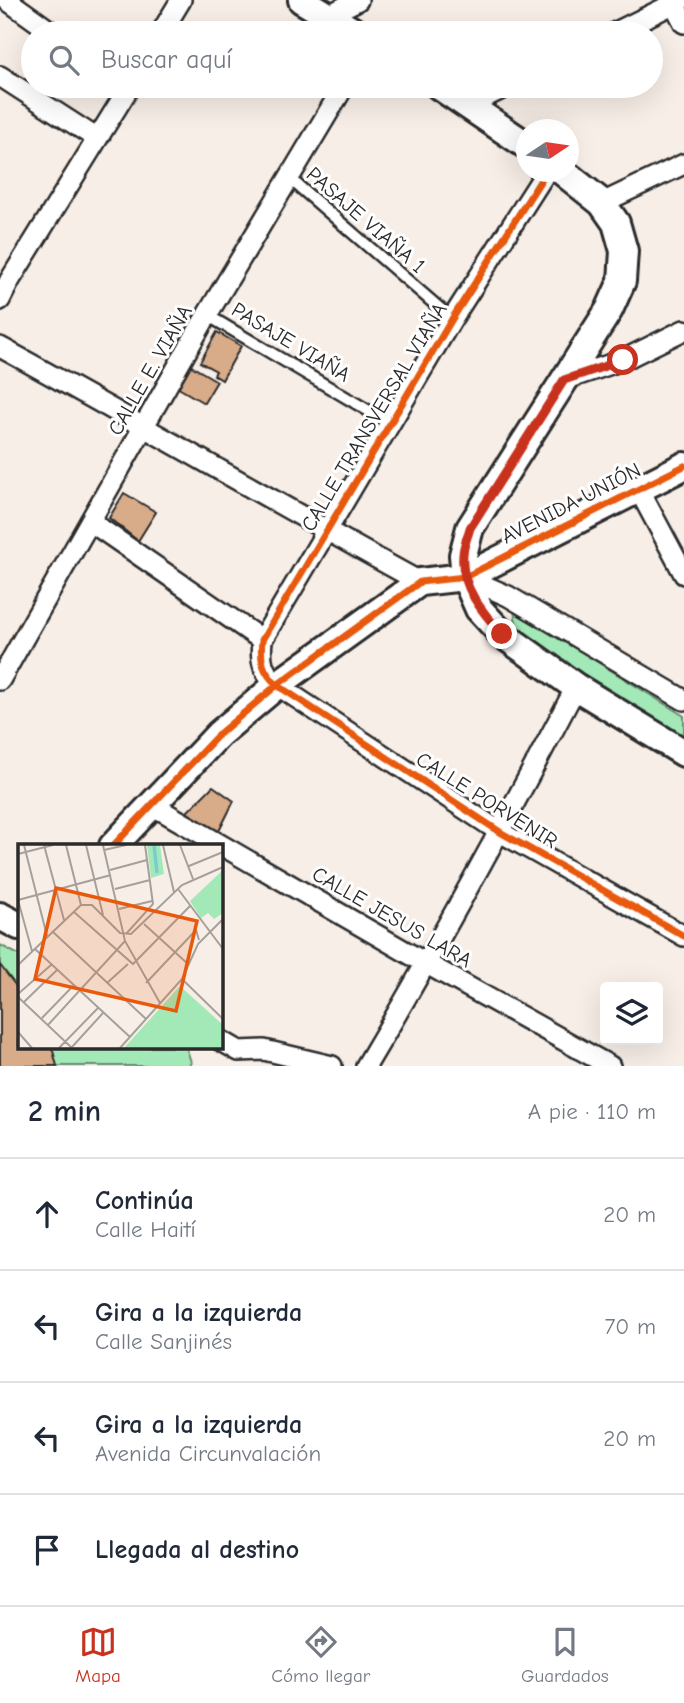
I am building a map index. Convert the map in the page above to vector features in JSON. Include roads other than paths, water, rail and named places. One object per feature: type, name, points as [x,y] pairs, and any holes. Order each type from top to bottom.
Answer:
[{"type":"main road","points":[[302,0],[336,21]]},
{"type":"main road","points":[[458,98],[516,137]]},
{"type":"main road","points":[[576,182],[602,203],[617,223],[624,251],[622,281],[609,310],[470,528],[463,555],[465,577],[479,609],[502,634],[576,687],[684,753]]},
{"type":"main road","name":"AVENIDA UNIÓN","points":[[114,844],[219,734],[277,685],[420,582],[465,577],[684,466]]},
{"type":"main road","points":[[0,916],[18,925]]},
{"type":"street","points":[[7,0],[36,21]]},
{"type":"street","points":[[168,21],[181,0]]},
{"type":"street","points":[[327,16],[358,0]]},
{"type":"street","points":[[637,21],[676,1],[684,23]]},
{"type":"street","points":[[0,76],[21,90]]},
{"type":"street","points":[[34,98],[96,138]]},
{"type":"street","points":[[0,300],[5,277],[121,98]]},
{"type":"street","name":"CALLE E. VIAÑA","points":[[0,680],[207,315],[337,98]]},
{"type":"street","points":[[469,105],[483,98]]},
{"type":"street","points":[[602,203],[684,164]]},
{"type":"street","name":"CALLE TRANSVERSAL VIAÑA","points":[[262,640],[452,319],[540,182]]},
{"type":"street","points":[[564,380],[623,360],[684,330]]},
{"type":"street","points":[[0,347],[420,582]]},
{"type":"street","points":[[638,488],[684,574]]},
{"type":"street","points":[[91,522],[262,640],[261,656],[265,673],[277,685]]},
{"type":"street","points":[[465,577],[508,596],[684,700]]},
{"type":"street","name":"CALLE PORVENIR","points":[[277,685],[500,832],[684,936]]},
{"type":"street","points":[[366,1066],[427,964],[576,687]]},
{"type":"street","name":"CALLE JESUS LARA","points":[[152,805],[219,844]]},
{"type":"street","name":"CALLE JESUS LARA","points":[[222,845],[610,1066]]},
{"type":"street","points":[[222,1043],[234,1058],[264,1050],[332,1066]]},
{"type":"lane","name":"PASAJE VIAÑA 1","points":[[288,177],[452,319]]},
{"type":"lane","name":"PASAJE VIAÑA","points":[[207,315],[391,424]]}]
